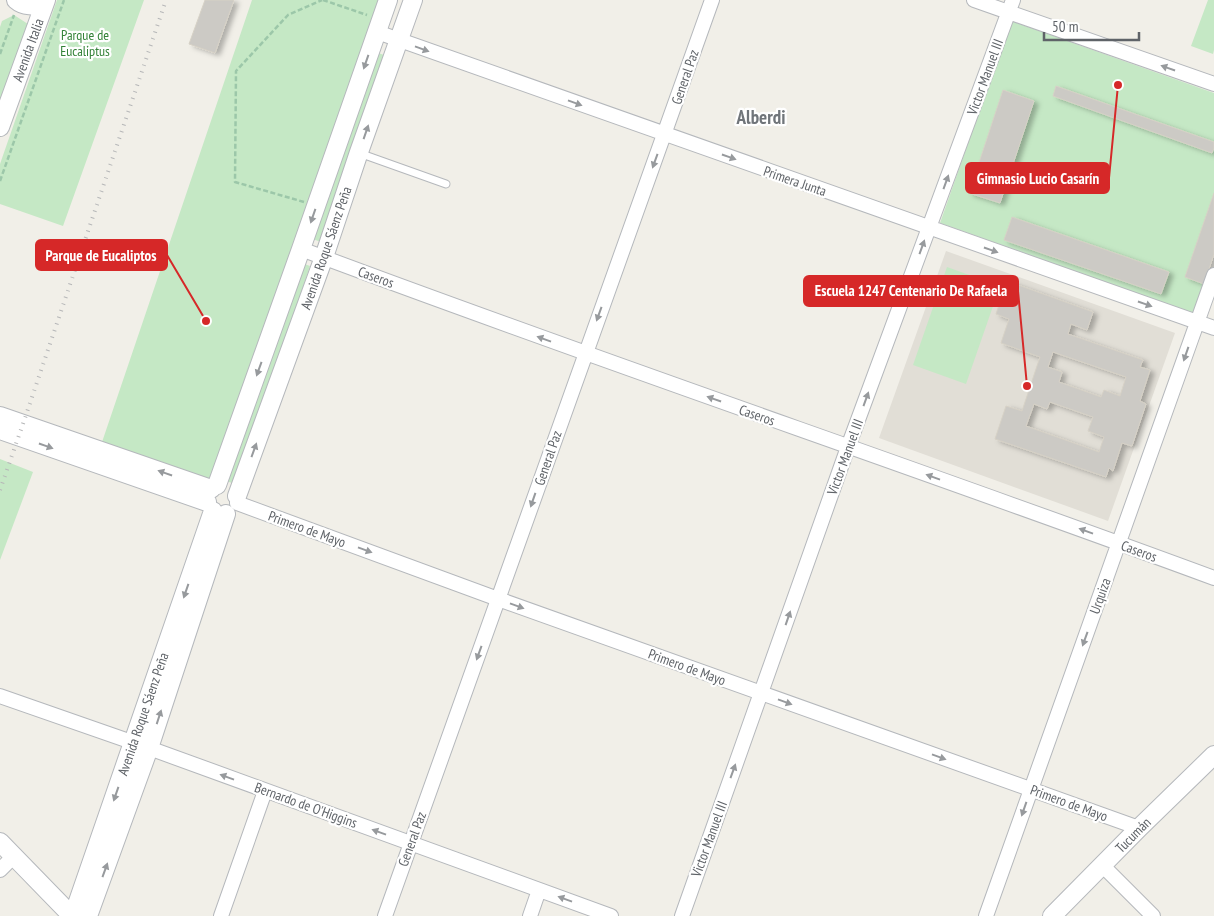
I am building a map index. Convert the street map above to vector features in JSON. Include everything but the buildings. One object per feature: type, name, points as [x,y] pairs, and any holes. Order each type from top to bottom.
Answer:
[{"type":"street","name":"Avenida Roque Sáenz Peña","points":[[88,916],[141,746],[211,539],[221,500],[373,24],[388,0]]},
{"type":"street","name":"Avenida Roque Sáenz Peña","points":[[221,500],[324,258],[413,0]]},
{"type":"street","name":"General Paz","points":[[385,916],[712,0]]},
{"type":"street","points":[[974,0],[1011,6],[1214,84]]},
{"type":"street","points":[[17,1],[31,6],[44,1]]},
{"type":"street","name":"Avenida Italia","points":[[0,128],[44,1]]},
{"type":"street","name":"Victor Manuel III","points":[[682,916],[848,447],[1011,6]]},
{"type":"street","name":"Primera Junta","points":[[373,24],[398,40],[1214,328]]},
{"type":"street","name":"Caseros","points":[[301,249],[585,354],[1214,578]]},
{"type":"street","name":"Urquiza","points":[[986,916],[1214,275]]},
{"type":"street","name":"Primero de Mayo","points":[[0,416],[94,456]]},
{"type":"street","name":"Primero de Mayo","points":[[0,430],[94,456],[221,500],[1139,828]]},
{"type":"street","name":"Bernardo de O'Higgins","points":[[0,696],[611,916]]},
{"type":"street","name":"Avenida Roque Sáenz Peña","points":[[72,916],[141,746]]},
{"type":"street","name":"Tucumán","points":[[1052,916],[1214,755]]},
{"type":"street","points":[[221,916],[265,791]]},
{"type":"street","points":[[0,842],[72,916]]},
{"type":"street","points":[[0,870],[14,856]]},
{"type":"street","points":[[1103,866],[1153,916]]},
{"type":"street","points":[[530,916],[539,890]]},
{"type":"lane","points":[[359,152],[446,184]]},
{"type":"path","points":[[0,181],[64,0]]},
{"type":"path","points":[[304,202],[235,182],[236,71],[288,15],[323,0],[373,24]]},
{"type":"path","points":[[0,54],[17,1]]},
{"type":"shaded area","points":[[946,251],[1175,333],[1108,521],[879,438]]},
{"type":"green space","name":"Parque de Eucaliptus","points":[[57,0],[144,0],[63,226],[0,204],[0,164]]},
{"type":"green space","points":[[252,0],[381,0],[216,470],[208,480],[100,448]]},
{"type":"green space","points":[[1208,0],[1214,0],[1213,54],[1191,46]]},
{"type":"green space","points":[[14,15],[28,24],[0,100],[0,27],[2,21]]},
{"type":"green space","points":[[1011,21],[1214,93],[1214,253],[1193,313],[940,223]]},
{"type":"green space","points":[[373,51],[384,55],[321,242],[307,237]]},
{"type":"green space","points":[[299,262],[310,266],[237,485],[224,480]]},
{"type":"green space","points":[[947,267],[1000,286],[966,384],[913,365]]},
{"type":"green space","points":[[0,459],[33,472],[0,560]]},
{"type":"railway","points":[[0,490],[166,0]]},
{"type":"place","name":"Gimnasio Lucio Casarín","points":[[1118,85]]},
{"type":"place","name":"Parque de Eucaliptos","points":[[206,321]]},
{"type":"place","name":"Escuela 1247 Centenario De Rafaela","points":[[1027,386]]},
{"type":"district","name":"Alberdi","points":[[761,117]]}]
